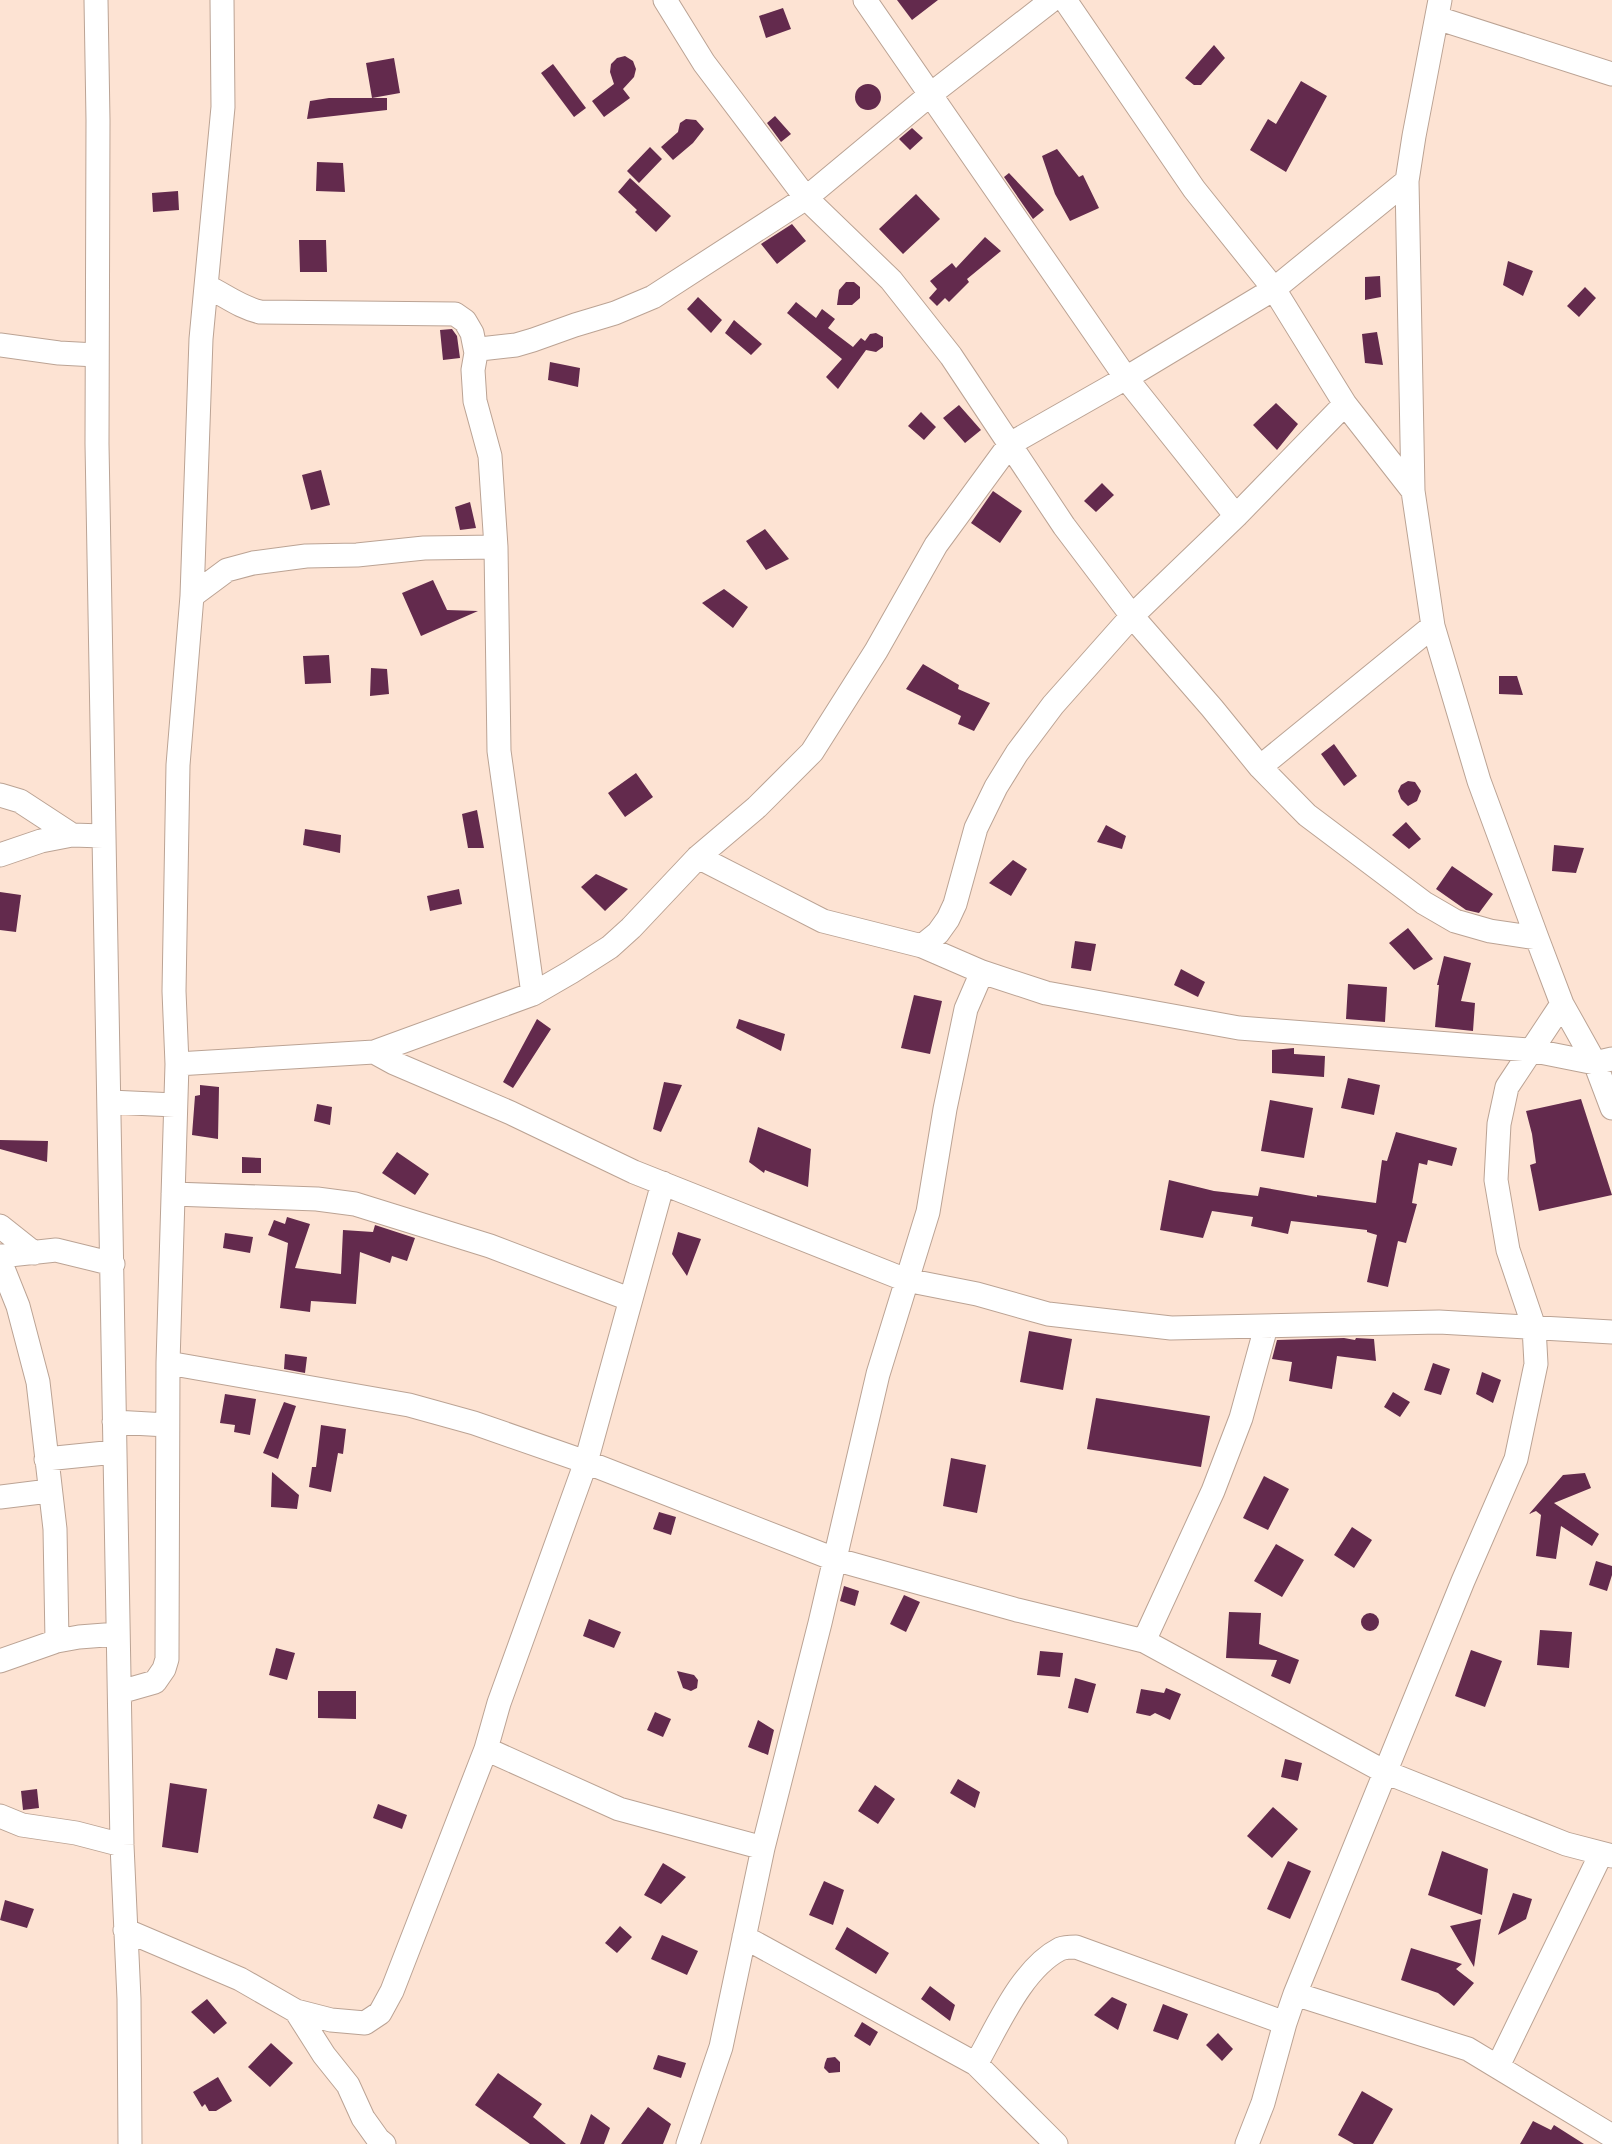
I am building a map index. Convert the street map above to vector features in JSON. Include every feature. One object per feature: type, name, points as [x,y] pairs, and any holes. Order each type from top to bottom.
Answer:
[{"type":"street","points":[[96,0],[96,355],[103,836],[130,2144]]},
{"type":"street","points":[[120,1692],[155,1682],[167,1659],[168,1363],[177,1064],[174,991],[177,765],[192,596],[201,339],[223,107],[222,0]]},
{"type":"street","points":[[664,0],[704,63],[806,198],[891,280],[951,356],[1064,526],[1132,616],[1260,767],[1307,814],[1424,903],[1455,922],[1490,931],[1536,937]]},
{"type":"street","points":[[865,0],[1126,378],[1236,516]]},
{"type":"street","points":[[476,353],[480,349],[533,340],[653,297],[806,198],[931,94],[1052,0]]},
{"type":"street","points":[[1065,0],[1194,189],[1274,289],[1345,404],[1413,491]]},
{"type":"street","points":[[1612,74],[1438,9],[1407,181],[1413,491],[1433,626],[1479,781],[1536,937],[1562,1004],[1603,1061],[1612,1108]]},
{"type":"street","points":[[177,1064],[374,1052],[533,993],[610,947],[698,857],[757,807],[812,752],[876,651],[936,545],[1010,444],[1274,289],[1407,181]]},
{"type":"street","points":[[206,286],[247,309],[270,313],[456,314],[472,332],[476,353],[473,381],[475,401],[489,456],[495,547],[499,751],[533,993]]},
{"type":"street","points":[[0,345],[96,355]]},
{"type":"street","points":[[922,946],[938,933],[955,905],[976,828],[996,787],[1017,753],[1053,705],[1132,616],[1236,516],[1345,404]]},
{"type":"street","points":[[192,596],[227,570],[253,563],[306,556],[357,555],[424,548],[495,547]]},
{"type":"street","points":[[1260,767],[1433,626]]},
{"type":"street","points":[[0,795],[20,801],[72,835]]},
{"type":"street","points":[[0,855],[41,841],[72,835],[103,836]]},
{"type":"street","points":[[698,857],[823,921],[922,946],[982,972],[1046,993],[1239,1028],[1530,1050],[1603,1061]]},
{"type":"street","points":[[688,2144],[721,2048],[763,1848],[878,1374],[928,1212],[945,1109],[966,1009],[982,972]]},
{"type":"street","points":[[1247,2144],[1263,2103],[1284,2023],[1295,1994],[1463,1581],[1516,1459],[1536,1364],[1534,1327],[1508,1250],[1496,1181],[1499,1124],[1507,1087],[1562,1004]]},
{"type":"street","points":[[374,1052],[634,1172],[906,1280],[977,1294],[1048,1314],[1171,1328],[1439,1322],[1612,1332]]},
{"type":"street","points":[[110,1102],[176,1105]]},
{"type":"street","points":[[125,1930],[240,1979],[296,2011],[331,2020],[365,2023],[380,2013],[392,1991],[486,1749],[499,1703],[586,1462],[663,1183]]},
{"type":"street","points":[[173,1194],[317,1199],[355,1204],[490,1245],[629,1299]]},
{"type":"street","points":[[0,1226],[34,1253]]},
{"type":"street","points":[[57,1641],[55,1529],[38,1382],[18,1306],[0,1258],[56,1250],[113,1264]]},
{"type":"street","points":[[1143,1641],[1213,1491],[1241,1418],[1266,1327]]},
{"type":"street","points":[[168,1363],[409,1405],[474,1423],[586,1462],[834,1559],[1017,1610],[1143,1641],[1385,1772],[1566,1844],[1607,1855],[1498,2066]]},
{"type":"street","points":[[114,1422],[167,1425]]},
{"type":"street","points":[[46,1459],[115,1452]]},
{"type":"street","points":[[0,1497],[49,1491]]},
{"type":"street","points":[[0,1661],[57,1641],[79,1636],[118,1634]]},
{"type":"street","points":[[486,1749],[619,1809],[763,1848]]},
{"type":"street","points":[[0,1816],[22,1825],[76,1833],[122,1845]]},
{"type":"street","points":[[744,1937],[976,2064],[1056,2144]]},
{"type":"street","points":[[976,2064],[1024,1981],[1062,1948],[1076,1947],[1284,2023]]},
{"type":"street","points":[[1295,1994],[1468,2049],[1612,2136]]},
{"type":"street","points":[[296,2011],[324,2055],[348,2085],[363,2118],[384,2144]]},
{"type":"building","points":[[897,0],[938,0],[912,20]]},
{"type":"building","points":[[783,8],[791,29],[766,38],[759,16]]},
{"type":"building","points":[[1214,45],[1225,58],[1201,85],[1194,85],[1185,78]]},
{"type":"building","points":[[625,56],[633,61],[636,69],[634,77],[623,89],[630,98],[604,117],[592,101],[614,84],[610,72],[611,64],[617,58]]},
{"type":"building","points":[[394,58],[400,93],[372,98],[366,63]]},
{"type":"building","points":[[553,64],[586,108],[574,117],[541,73]]},
{"type":"building","points":[[1301,81],[1327,96],[1286,172],[1250,150],[1268,119],[1276,124]]},
{"type":"building","points":[[868,84],[877,88],[881,97],[877,106],[868,110],[859,106],[855,97],[859,88]]},
{"type":"building","points":[[329,98],[387,98],[387,110],[307,119],[310,101]]},
{"type":"building","points":[[775,116],[791,134],[781,142],[767,123]]},
{"type":"building","points":[[686,119],[696,120],[704,129],[693,143],[673,160],[661,147],[678,132],[680,123]]},
{"type":"building","points":[[912,128],[923,138],[910,150],[899,139]]},
{"type":"building","points":[[650,147],[662,159],[639,183],[627,171]]},
{"type":"building","points":[[1057,149],[1079,177],[1083,175],[1099,208],[1070,221],[1055,194],[1042,156]]},
{"type":"building","points":[[317,162],[343,163],[345,192],[316,191]]},
{"type":"building","points":[[1009,173],[1044,210],[1033,219],[1004,177]]},
{"type":"building","points":[[630,178],[671,216],[656,232],[618,192]]},
{"type":"building","points":[[178,191],[179,210],[153,212],[152,193]]},
{"type":"building","points":[[916,194],[940,219],[903,254],[879,229]]},
{"type":"building","points":[[792,224],[806,241],[777,264],[761,244]]},
{"type":"building","points":[[985,237],[1001,251],[967,279],[969,282],[949,302],[945,298],[937,306],[929,298],[937,289],[930,281],[952,263],[956,268]]},
{"type":"building","points":[[299,240],[326,240],[327,272],[300,272]]},
{"type":"building","points":[[1508,261],[1533,271],[1523,296],[1503,285]]},
{"type":"building","points":[[1380,276],[1381,297],[1365,300],[1365,277]]},
{"type":"building","points":[[846,282],[854,282],[860,287],[860,298],[852,305],[837,305],[839,290]]},
{"type":"building","points":[[1585,287],[1596,298],[1579,317],[1567,306]]},
{"type":"building","points":[[698,297],[722,320],[711,333],[687,309]]},
{"type":"building","points":[[796,302],[816,318],[822,309],[835,319],[828,328],[853,347],[861,338],[865,341],[870,334],[876,333],[883,337],[883,347],[876,352],[866,350],[838,389],[826,377],[842,359],[787,313]]},
{"type":"building","points":[[734,320],[762,344],[751,355],[725,333]]},
{"type":"building","points":[[452,329],[457,336],[460,358],[443,360],[440,330]]},
{"type":"building","points":[[1377,332],[1383,365],[1365,363],[1362,334]]},
{"type":"building","points":[[550,362],[580,368],[578,387],[548,380]]},
{"type":"building","points":[[1276,403],[1298,424],[1277,450],[1253,425]]},
{"type":"building","points":[[959,405],[981,430],[965,443],[943,418]]},
{"type":"building","points":[[921,412],[936,427],[924,440],[908,426]]},
{"type":"building","points":[[321,470],[330,505],[311,510],[302,475]]},
{"type":"building","points":[[1102,483],[1114,495],[1096,512],[1084,501]]},
{"type":"building","points":[[993,491],[1022,511],[1000,543],[971,523]]},
{"type":"building","points":[[470,502],[476,528],[460,530],[455,507]]},
{"type":"building","points":[[765,529],[789,559],[766,570],[746,541]]},
{"type":"building","points":[[433,580],[447,610],[478,611],[421,636],[402,593]]},
{"type":"building","points":[[724,589],[748,607],[733,628],[702,603]]},
{"type":"building","points":[[329,655],[331,683],[305,684],[303,656]]},
{"type":"building","points":[[923,664],[959,685],[958,689],[990,703],[974,731],[958,724],[961,716],[906,689]]},
{"type":"building","points":[[371,668],[387,669],[389,694],[370,696]]},
{"type":"building","points":[[1499,676],[1517,676],[1523,695],[1499,694]]},
{"type":"building","points":[[1334,744],[1357,776],[1344,786],[1321,754]]},
{"type":"building","points":[[636,773],[653,797],[625,817],[608,793]]},
{"type":"building","points":[[1408,781],[1415,782],[1421,791],[1417,801],[1408,806],[1398,791],[1401,785]]},
{"type":"building","points":[[477,810],[484,848],[468,848],[462,814]]},
{"type":"building","points":[[1406,822],[1421,839],[1409,849],[1392,835]]},
{"type":"building","points":[[1106,825],[1126,836],[1122,849],[1097,842]]},
{"type":"building","points":[[305,829],[341,835],[340,853],[303,845]]},
{"type":"building","points":[[1554,845],[1584,848],[1576,873],[1552,871]]},
{"type":"building","points":[[1013,860],[1027,869],[1011,896],[989,883]]},
{"type":"building","points":[[1452,866],[1493,894],[1479,913],[1466,910],[1436,889]]},
{"type":"building","points":[[596,874],[628,889],[605,911],[581,887]]},
{"type":"building","points":[[459,889],[462,904],[430,911],[427,896]]},
{"type":"building","points":[[0,892],[21,895],[16,932],[0,930]]},
{"type":"building","points":[[1408,928],[1433,959],[1414,970],[1389,943]]},
{"type":"building","points":[[1075,941],[1096,944],[1091,971],[1071,968]]},
{"type":"building","points":[[1444,956],[1471,963],[1461,1001],[1475,1003],[1473,1031],[1435,1027],[1437,985]]},
{"type":"building","points":[[1181,969],[1205,982],[1198,997],[1174,985]]},
{"type":"building","points":[[1348,984],[1387,987],[1385,1022],[1346,1019]]},
{"type":"building","points":[[914,995],[942,1001],[930,1054],[901,1048]]},
{"type":"building","points":[[537,1019],[551,1029],[513,1088],[503,1082]]},
{"type":"building","points":[[739,1019],[785,1034],[781,1051],[736,1028]]},
{"type":"building","points":[[1294,1048],[1294,1054],[1325,1056],[1324,1077],[1272,1073],[1272,1050]]},
{"type":"building","points":[[1348,1078],[1380,1085],[1374,1115],[1341,1108]]},
{"type":"building","points":[[664,1082],[682,1085],[661,1132],[653,1129]]},
{"type":"building","points":[[200,1085],[219,1087],[218,1139],[192,1135],[195,1096],[200,1095]]},
{"type":"building","points":[[1581,1099],[1612,1195],[1539,1211],[1530,1165],[1536,1163],[1526,1111]]},
{"type":"building","points":[[1270,1100],[1313,1108],[1304,1158],[1261,1151]]},
{"type":"building","points":[[317,1104],[332,1107],[330,1125],[314,1121]]},
{"type":"building","points":[[758,1127],[811,1149],[808,1187],[765,1170],[764,1173],[749,1162]]},
{"type":"building","points":[[1396,1132],[1457,1148],[1452,1166],[1428,1160],[1427,1165],[1419,1163],[1412,1203],[1417,1204],[1406,1243],[1398,1241],[1388,1287],[1367,1282],[1377,1235],[1367,1230],[1291,1221],[1288,1234],[1251,1226],[1253,1217],[1212,1211],[1203,1238],[1160,1230],[1169,1180],[1214,1191],[1258,1196],[1260,1187],[1317,1197],[1376,1203],[1382,1160],[1387,1161]]},
{"type":"building","points":[[0,1140],[48,1141],[47,1162],[0,1149]]},
{"type":"building","points":[[397,1152],[429,1174],[415,1195],[382,1173]]},
{"type":"building","points":[[242,1157],[261,1158],[261,1173],[242,1173]]},
{"type":"building","points":[[287,1217],[310,1224],[295,1268],[341,1274],[343,1230],[373,1232],[375,1225],[415,1238],[407,1261],[392,1256],[390,1263],[360,1252],[356,1304],[311,1301],[310,1312],[280,1308],[288,1243],[268,1235],[274,1220],[285,1224]]},
{"type":"building","points":[[678,1232],[701,1239],[687,1276],[672,1254]]},
{"type":"building","points":[[225,1233],[253,1237],[250,1253],[223,1248]]},
{"type":"building","points":[[1029,1331],[1072,1339],[1063,1390],[1020,1382]]},
{"type":"building","points":[[1374,1339],[1376,1361],[1337,1356],[1332,1389],[1289,1381],[1292,1362],[1272,1359],[1277,1340]]},
{"type":"building","points":[[285,1354],[307,1357],[305,1373],[284,1369]]},
{"type":"building","points":[[1433,1363],[1450,1369],[1441,1395],[1424,1390]]},
{"type":"building","points":[[1482,1372],[1501,1380],[1493,1403],[1476,1394]]},
{"type":"building","points":[[1393,1392],[1410,1402],[1400,1417],[1384,1407]]},
{"type":"building","points":[[225,1394],[256,1399],[250,1435],[234,1432],[235,1425],[220,1423]]},
{"type":"building","points":[[1096,1398],[1210,1416],[1201,1467],[1087,1449]]},
{"type":"building","points":[[284,1402],[296,1406],[278,1459],[263,1453]]},
{"type":"building","points":[[321,1425],[346,1429],[343,1454],[338,1453],[331,1492],[309,1487],[312,1467],[316,1467]]},
{"type":"building","points":[[951,1458],[986,1465],[977,1513],[943,1506]]},
{"type":"building","points":[[272,1472],[299,1495],[297,1509],[271,1507]]},
{"type":"building","points":[[1585,1473],[1591,1488],[1554,1503],[1599,1534],[1592,1546],[1561,1526],[1556,1559],[1536,1556],[1541,1515],[1536,1511],[1529,1514],[1563,1475]]},
{"type":"building","points":[[1264,1476],[1289,1489],[1268,1530],[1243,1518]]},
{"type":"building","points":[[659,1512],[676,1517],[671,1535],[653,1529]]},
{"type":"building","points":[[1352,1527],[1372,1540],[1354,1568],[1334,1555]]},
{"type":"building","points":[[1276,1544],[1304,1560],[1282,1597],[1254,1581]]},
{"type":"building","points":[[1596,1561],[1612,1566],[1607,1591],[1589,1585]]},
{"type":"building","points":[[844,1586],[859,1591],[855,1606],[840,1601]]},
{"type":"building","points":[[904,1595],[920,1602],[906,1632],[890,1624]]},
{"type":"building","points":[[1229,1612],[1261,1613],[1259,1644],[1299,1660],[1290,1684],[1271,1676],[1277,1660],[1226,1658]]},
{"type":"building","points":[[1370,1613],[1376,1616],[1379,1622],[1376,1628],[1370,1631],[1364,1628],[1361,1622],[1364,1616]]},
{"type":"building","points":[[589,1619],[621,1632],[614,1648],[583,1636]]},
{"type":"building","points":[[1540,1630],[1572,1632],[1569,1668],[1537,1665]]},
{"type":"building","points":[[276,1648],[295,1653],[287,1680],[269,1675]]},
{"type":"building","points":[[1471,1650],[1502,1661],[1485,1707],[1455,1696]]},
{"type":"building","points":[[1040,1651],[1063,1653],[1060,1677],[1037,1675]]},
{"type":"building","points":[[677,1671],[694,1675],[698,1680],[697,1688],[691,1691],[683,1688]]},
{"type":"building","points":[[1075,1678],[1096,1684],[1088,1713],[1068,1708]]},
{"type":"building","points":[[1166,1688],[1181,1694],[1170,1720],[1155,1713],[1150,1716],[1136,1713],[1141,1689],[1164,1693]]},
{"type":"building","points":[[318,1691],[356,1691],[356,1719],[318,1718]]},
{"type":"building","points":[[655,1712],[671,1719],[663,1737],[647,1730]]},
{"type":"building","points":[[758,1720],[774,1730],[768,1755],[748,1747]]},
{"type":"building","points":[[1285,1759],[1302,1763],[1298,1781],[1281,1777]]},
{"type":"building","points":[[958,1779],[980,1792],[975,1808],[950,1793]]},
{"type":"building","points":[[170,1783],[207,1789],[198,1853],[162,1847]]},
{"type":"building","points":[[875,1785],[895,1799],[878,1824],[858,1811]]},
{"type":"building","points":[[37,1789],[39,1808],[23,1810],[21,1791]]},
{"type":"building","points":[[378,1804],[407,1815],[402,1829],[373,1818]]},
{"type":"building","points":[[1273,1807],[1298,1829],[1272,1858],[1247,1836]]},
{"type":"building","points":[[1442,1851],[1488,1869],[1482,1915],[1428,1895]]},
{"type":"building","points":[[1288,1861],[1311,1871],[1290,1919],[1267,1909]]},
{"type":"building","points":[[663,1863],[686,1877],[661,1904],[644,1895]]},
{"type":"building","points":[[824,1881],[844,1890],[833,1925],[809,1915]]},
{"type":"building","points":[[1513,1893],[1532,1899],[1526,1919],[1498,1935]]},
{"type":"building","points":[[5,1900],[34,1909],[27,1928],[0,1920]]},
{"type":"building","points":[[1481,1919],[1474,1967],[1450,1926]]},
{"type":"building","points":[[620,1926],[632,1937],[617,1953],[605,1943]]},
{"type":"building","points":[[847,1927],[889,1953],[876,1974],[835,1949]]},
{"type":"building","points":[[662,1935],[698,1951],[687,1975],[651,1959]]},
{"type":"building","points":[[1411,1948],[1462,1964],[1456,1969],[1474,1983],[1454,2006],[1438,1993],[1401,1980]]},
{"type":"building","points":[[930,1986],[955,2005],[950,2021],[921,1999]]},
{"type":"building","points":[[1112,1997],[1127,2004],[1118,2030],[1094,2015]]},
{"type":"building","points":[[207,1999],[227,2023],[214,2034],[191,2012]]},
{"type":"building","points":[[1163,2004],[1188,2014],[1178,2040],[1153,2031]]},
{"type":"building","points":[[862,2022],[878,2032],[870,2046],[854,2036]]},
{"type":"building","points":[[1218,2033],[1233,2049],[1222,2061],[1206,2045]]},
{"type":"building","points":[[271,2043],[293,2063],[270,2087],[248,2067]]},
{"type":"building","points":[[658,2055],[686,2063],[681,2078],[653,2069]]},
{"type":"building","points":[[835,2057],[840,2062],[840,2072],[829,2073],[824,2068],[825,2063],[827,2058]]},
{"type":"building","points":[[498,2073],[542,2104],[533,2117],[566,2144],[530,2144],[475,2105]]},
{"type":"building","points":[[218,2077],[232,2101],[216,2111],[209,2111],[205,2104],[202,2107],[193,2092]]},
{"type":"building","points":[[1362,2091],[1393,2109],[1373,2144],[1354,2144],[1338,2135]]},
{"type":"building","points":[[648,2107],[671,2124],[663,2144],[621,2144]]},
{"type":"building","points":[[591,2114],[610,2128],[604,2144],[580,2144]]},
{"type":"building","points":[[1533,2121],[1551,2130],[1554,2125],[1584,2144],[1520,2144]]}]
